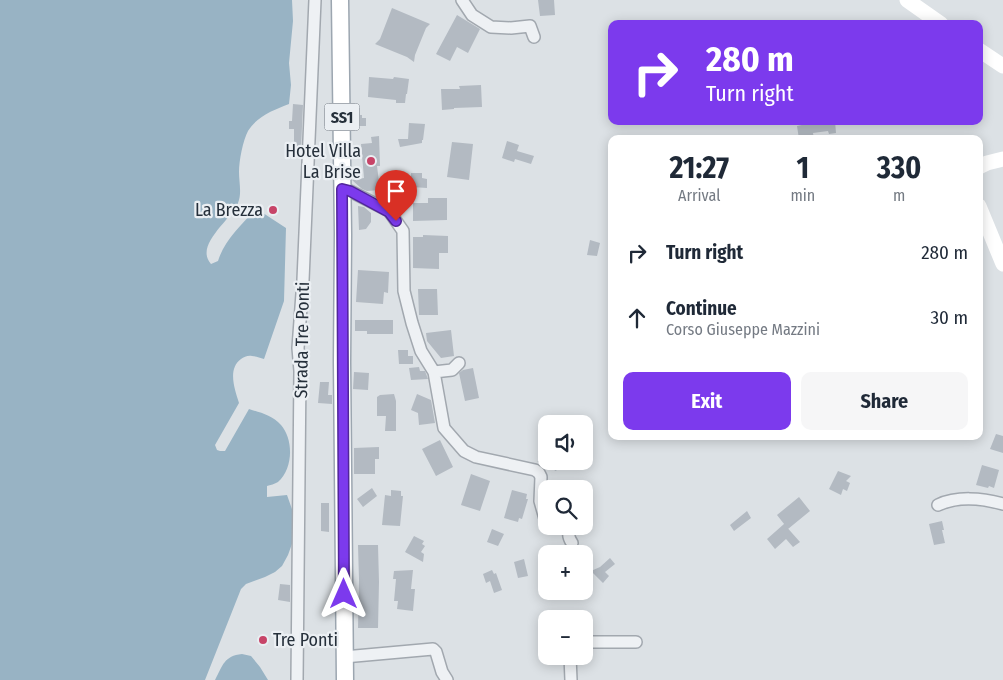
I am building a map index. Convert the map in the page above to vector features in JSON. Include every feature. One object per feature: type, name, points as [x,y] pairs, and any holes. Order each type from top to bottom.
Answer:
[{"type":"main road","name":"SS1","points":[[340,0],[345,680]]},
{"type":"street","name":"Strada Tre Ponti","points":[[297,680],[300,371],[298,348],[303,280],[315,0]]},
{"type":"street","points":[[462,0],[472,15],[490,27],[511,28],[530,26],[534,37]]},
{"type":"street","points":[[907,0],[935,20]]},
{"type":"street","points":[[983,53],[1003,66]]},
{"type":"street","points":[[983,164],[1003,159]]},
{"type":"street","points":[[342,189],[350,191],[389,212],[403,231],[404,291],[421,351],[434,372],[444,428],[464,451],[476,457],[538,471],[541,480]]},
{"type":"street","points":[[983,216],[1003,264]]},
{"type":"street","points":[[434,372],[452,370],[459,363]]},
{"type":"street","points":[[938,506],[950,500],[961,498],[1003,504]]},
{"type":"street","points":[[536,516],[538,508]]},
{"type":"street","points":[[568,535],[572,543]]},
{"type":"street","points":[[593,642],[636,642]]},
{"type":"street","points":[[344,657],[433,650],[436,652],[442,672],[447,680]]},
{"type":"street","points":[[570,665],[571,680]]},
{"type":"water","points":[[0,0],[292,0],[293,21],[289,63],[291,85],[289,104],[261,117],[248,131],[240,162],[238,203],[210,241],[207,257],[211,264],[218,261],[229,240],[255,210],[286,228],[284,301],[264,359],[246,356],[234,368],[233,380],[239,403],[215,445],[217,450],[225,451],[249,409],[270,417],[281,425],[290,446],[289,462],[287,470],[278,482],[267,486],[267,497],[287,495],[293,512],[293,541],[282,566],[265,577],[246,584],[241,589],[205,680],[0,680]]},
{"type":"water","points":[[242,654],[251,656],[268,680],[215,680],[228,659]]},
{"type":"building","points":[[538,0],[554,0],[555,15],[540,16]]},
{"type":"building","points":[[392,8],[430,24],[426,28],[414,62],[407,57],[375,44],[380,39]]},
{"type":"building","points":[[457,15],[480,29],[468,53],[457,47],[450,61],[436,54]]},
{"type":"building","points":[[369,77],[409,79],[405,103],[396,103],[396,100],[368,97]]},
{"type":"building","points":[[481,85],[482,107],[442,110],[441,89],[460,89],[459,86]]},
{"type":"building","points":[[293,104],[303,105],[301,148],[294,147],[294,129],[289,129],[289,121],[292,121]]},
{"type":"building","points":[[351,115],[362,115],[362,118],[366,118],[366,126],[352,126]]},
{"type":"building","points":[[409,123],[425,124],[422,143],[400,147],[398,139],[408,139]]},
{"type":"building","points":[[835,125],[836,133],[829,134],[828,131],[813,133],[813,135],[798,135],[797,126]]},
{"type":"building","points":[[379,136],[380,166],[377,166],[380,190],[367,191],[352,180],[364,178],[361,144],[372,143],[371,137]]},
{"type":"building","points":[[507,141],[519,145],[517,151],[534,156],[531,164],[515,159],[514,162],[502,158]]},
{"type":"building","points":[[452,142],[473,144],[469,180],[447,177]]},
{"type":"building","points":[[411,173],[422,173],[422,178],[427,179],[427,188],[411,187]]},
{"type":"building","points":[[428,198],[447,198],[447,220],[413,221],[413,203],[428,203]]},
{"type":"building","points":[[358,206],[364,207],[371,213],[371,222],[366,229],[359,230]]},
{"type":"building","points":[[423,235],[448,236],[448,253],[439,253],[439,269],[413,268],[413,237],[423,237]]},
{"type":"building","points":[[590,240],[600,243],[597,256],[587,255]]},
{"type":"building","points":[[358,270],[389,272],[388,293],[384,292],[383,304],[356,302]]},
{"type":"building","points":[[418,289],[437,289],[438,315],[419,315]]},
{"type":"building","points":[[355,320],[393,320],[393,334],[367,334],[367,331],[355,331]]},
{"type":"building","points":[[451,330],[454,356],[441,358],[427,341],[426,333]]},
{"type":"building","points":[[398,350],[408,350],[408,356],[413,356],[413,364],[399,364]]},
{"type":"building","points":[[419,367],[420,371],[425,371],[428,379],[411,380],[409,368]]},
{"type":"building","points":[[473,368],[479,398],[465,401],[459,373]]},
{"type":"building","points":[[354,372],[369,373],[368,390],[353,389]]},
{"type":"building","points":[[320,382],[329,382],[328,395],[332,395],[332,404],[318,403]]},
{"type":"building","points":[[394,394],[396,401],[396,431],[385,431],[386,416],[377,416],[377,397]]},
{"type":"building","points":[[417,394],[431,400],[435,423],[419,425],[418,413],[411,410]]},
{"type":"building","points":[[996,434],[1003,436],[1003,453],[990,449]]},
{"type":"building","points":[[440,440],[453,467],[436,476],[422,449]]},
{"type":"building","points":[[379,447],[379,459],[375,459],[375,474],[354,474],[354,448]]},
{"type":"building","points":[[982,465],[999,470],[994,488],[976,485]]},
{"type":"building","points":[[838,471],[851,476],[846,481],[850,483],[847,491],[843,489],[841,495],[829,489]]},
{"type":"building","points":[[471,474],[490,481],[480,511],[461,505]]},
{"type":"building","points":[[372,488],[377,496],[363,507],[357,499]]},
{"type":"building","points":[[391,490],[401,491],[401,496],[403,496],[400,526],[382,525],[385,495],[391,496]]},
{"type":"building","points":[[512,490],[527,494],[526,499],[528,499],[522,519],[519,518],[518,522],[504,518]]},
{"type":"building","points":[[799,497],[810,511],[788,529],[777,515]]},
{"type":"building","points":[[321,503],[329,503],[329,532],[321,531]]},
{"type":"building","points":[[747,511],[751,518],[734,531],[730,525]]},
{"type":"building","points":[[942,521],[945,543],[934,545],[929,524]]},
{"type":"building","points":[[784,524],[800,542],[793,547],[786,539],[775,549],[767,539]]},
{"type":"building","points":[[492,529],[504,534],[498,546],[487,542]]},
{"type":"building","points":[[414,536],[424,541],[422,544],[425,546],[421,552],[424,554],[423,562],[405,552]]},
{"type":"building","points":[[358,545],[378,545],[378,628],[358,628]]},
{"type":"building","points":[[610,558],[615,564],[605,572],[609,576],[603,583],[593,573],[593,570],[600,567]]},
{"type":"building","points":[[524,559],[528,576],[518,578],[514,562]]},
{"type":"building","points":[[413,570],[411,589],[415,589],[413,611],[397,609],[398,601],[394,601],[396,579],[393,579],[394,571]]},
{"type":"building","points":[[492,570],[494,574],[496,573],[502,590],[494,593],[490,581],[486,583],[483,574]]},
{"type":"building","points":[[280,584],[290,585],[290,602],[278,600]]},
{"type":"place","name":"Hotel Villa La Brise","points":[[371,161]]},
{"type":"place","name":"La Brezza","points":[[273,210]]},
{"type":"place","name":"Tre Ponti","points":[[263,640]]},
{"type":"route","points":[[344,594],[342,189],[350,191],[389,212],[396,221]]}]
